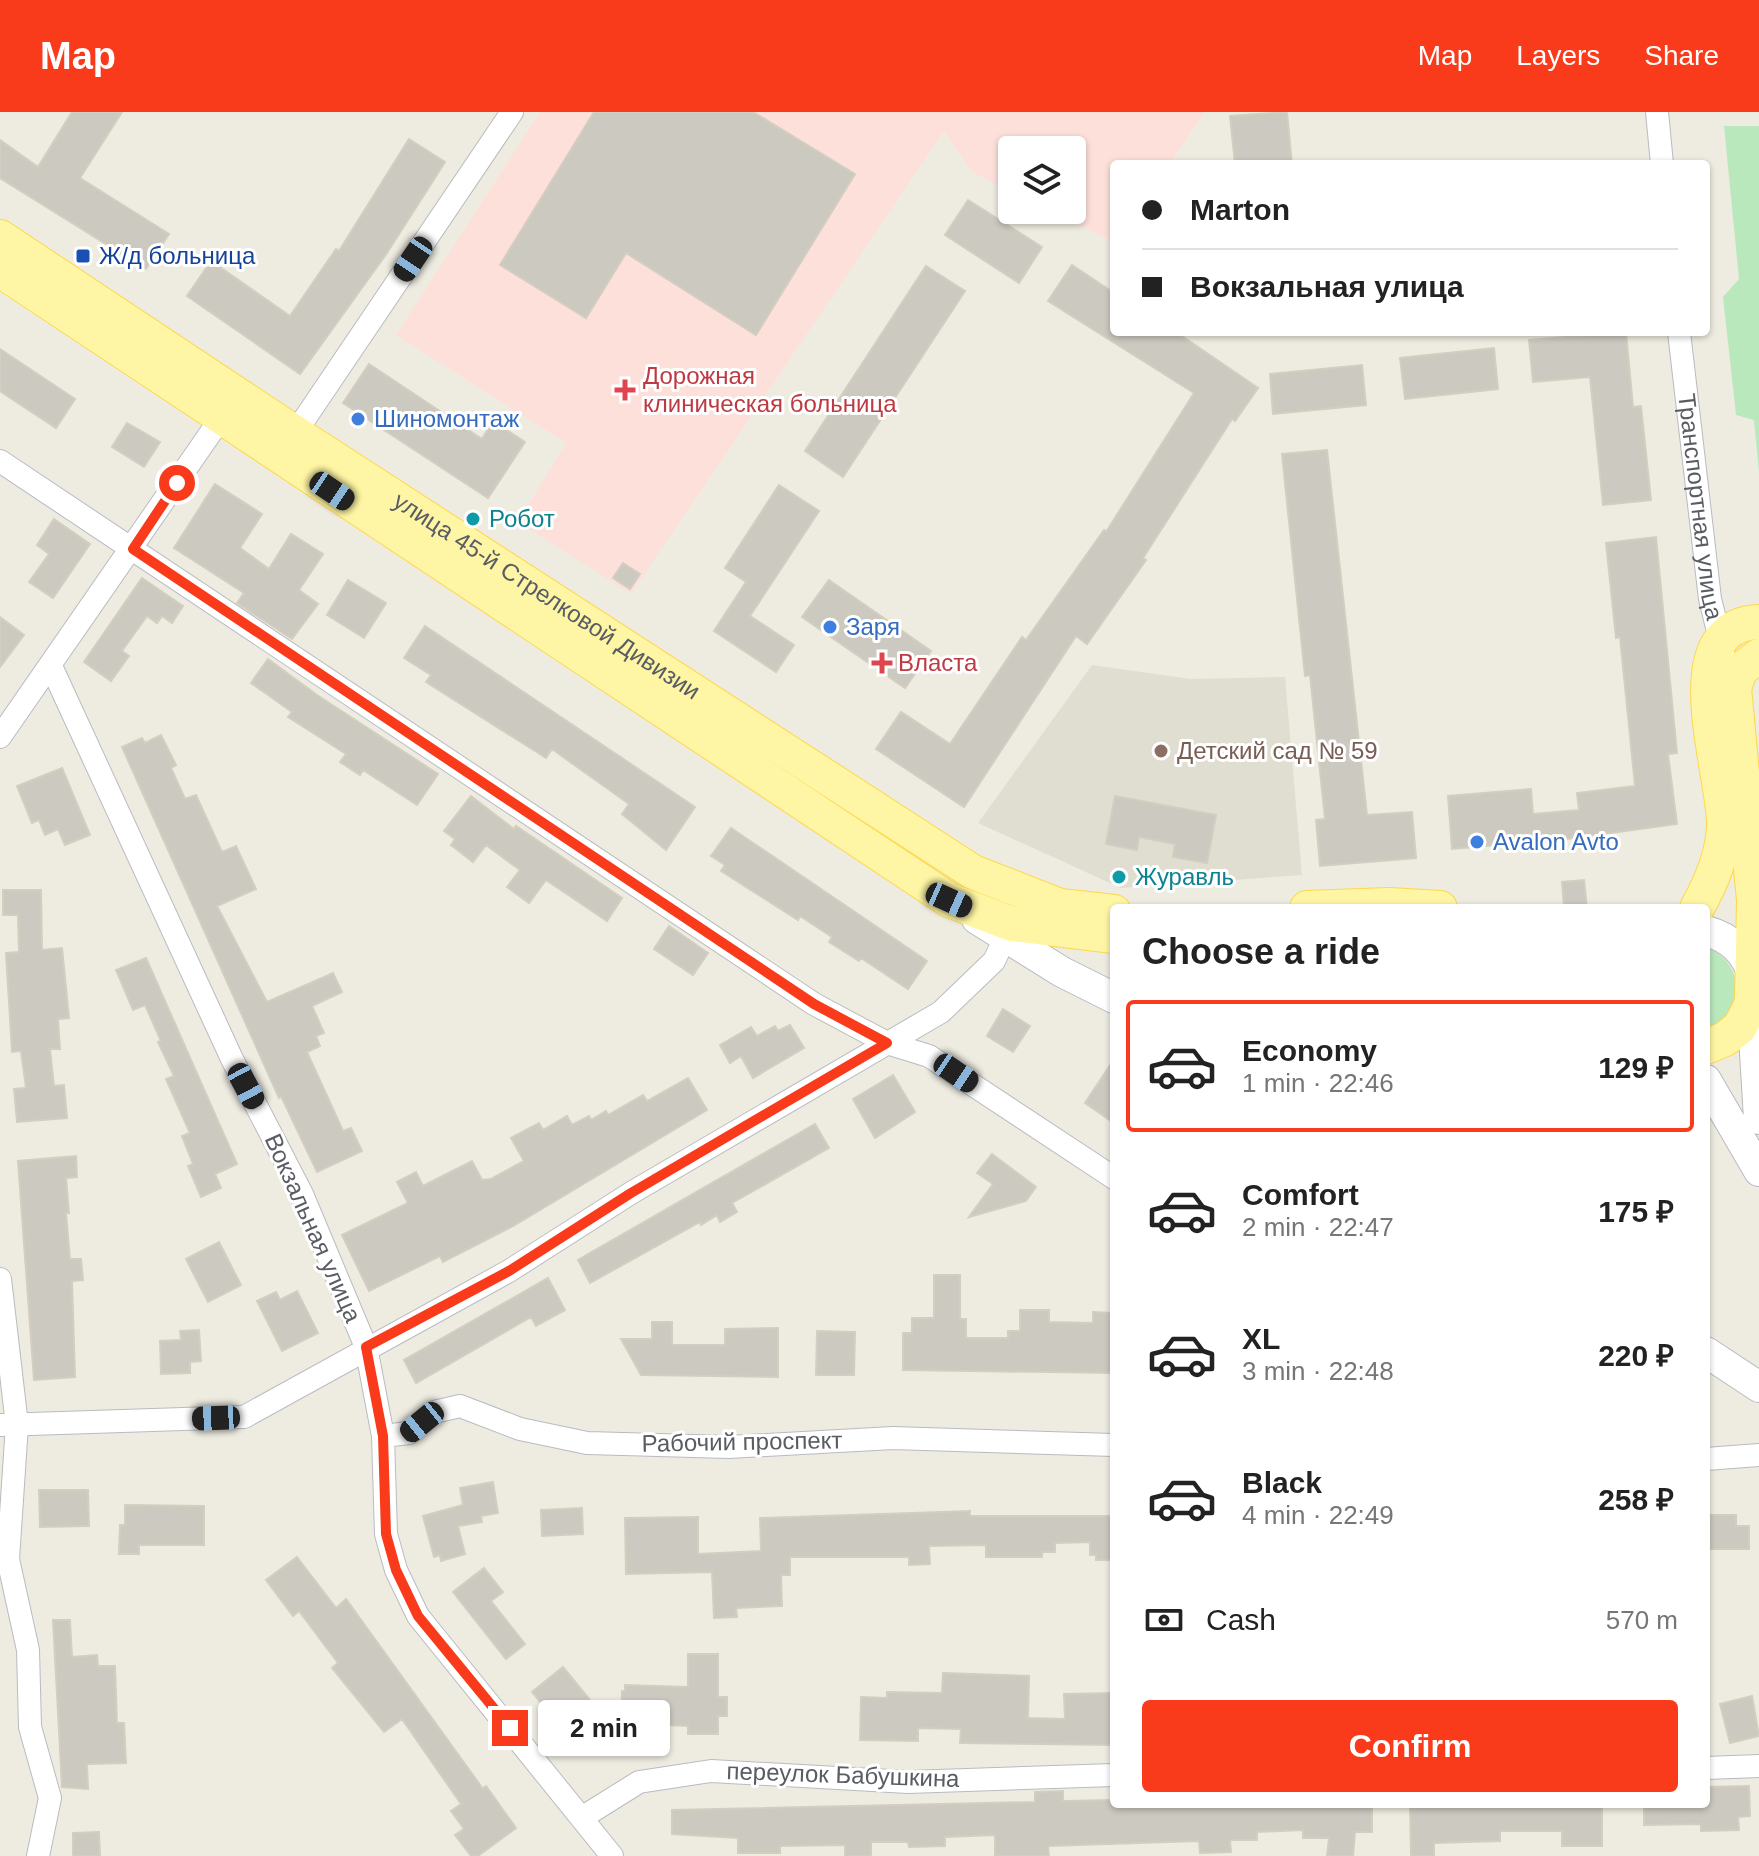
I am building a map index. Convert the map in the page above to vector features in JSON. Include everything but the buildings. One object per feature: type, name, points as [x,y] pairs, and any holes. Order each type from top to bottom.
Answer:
[{"type":"main road","name":"улица 45-й Стрелковой Дивизии","points":[[0,237],[287,444],[949,900],[1014,919],[1110,935]]},
{"type":"main road","name":"улица 45-й Стрелковой Дивизии","points":[[0,270],[221,418],[287,444],[973,872],[1014,919]]},
{"type":"main road","points":[[1699,904],[1716,870],[1724,825],[1709,681],[1710,663],[1718,640],[1743,623],[1759,622]]},
{"type":"main road","points":[[1747,667],[1754,900],[1753,990],[1759,1119]]},
{"type":"main road","name":"улица 45-й Стрелковой Дивизии","points":[[1014,919],[1060,906],[1110,912]]},
{"type":"main road","points":[[1014,919],[1110,995]]},
{"type":"main road","points":[[1710,932],[1721,935],[1740,950],[1753,990],[1740,1027],[1725,1039],[1710,1045]]},
{"type":"main road","points":[[1710,1087],[1759,1171]]},
{"type":"main road","points":[[1710,1355],[1759,1387]]},
{"type":"street","points":[[287,444],[512,112]]},
{"type":"street","points":[[1657,112],[1662,160]]},
{"type":"street","name":"Транспортная улица","points":[[1680,336],[1718,640],[1747,667]]},
{"type":"street","points":[[0,737],[221,418]]},
{"type":"street","points":[[0,461],[814,1004],[887,1043],[929,1056],[1110,1175]]},
{"type":"street","name":"Вокзальная улица","points":[[51,666],[232,1059],[302,1194],[366,1347],[383,1436],[386,1534],[396,1570],[418,1616],[612,1856]]},
{"type":"street","points":[[9,1425],[244,1417],[279,1401],[366,1347],[509,1271],[631,1193],[941,1012],[994,961],[1014,919]]},
{"type":"street","points":[[0,1279],[9,1425],[8,1559],[28,1650],[30,1727],[50,1798],[38,1856]]},
{"type":"street","name":"Рабочий проспект","points":[[383,1436],[409,1433],[434,1412],[460,1406],[520,1429],[587,1443],[729,1447],[893,1438],[1110,1445]]},
{"type":"street","points":[[1710,1459],[1759,1455]]},
{"type":"street","points":[[1710,1768],[1759,1766]]},
{"type":"street","name":"переулок Бабушкина","points":[[583,1817],[639,1782],[711,1771],[908,1782],[1110,1775]]},
{"type":"shaded area","name":"Дорожная клиническая больница","points":[[540,112],[1204,112],[1173,160],[1110,160],[1110,240],[1077,224],[1086,224],[1086,136],[998,136],[998,185],[972,172],[944,131],[631,594],[518,522],[566,443],[396,335]]},
{"type":"shaded area","name":"Детский сад № 59","points":[[1092,665],[1191,679],[1285,677],[1302,875],[1121,888],[978,823]]},
{"type":"green space","points":[[1724,126],[1759,126],[1759,473],[1754,420],[1736,415],[1723,297],[1739,279]]},
{"type":"green space","points":[[1710,950],[1729,964],[1736,989],[1735,1002],[1719,1023],[1710,1027]]},
{"type":"place","name":"Ж/д больница","points":[[83,256]]},
{"type":"place","name":"Дорожная клиническая больница","points":[[625,390]]},
{"type":"place","name":"Шиномонтаж","points":[[358,419]]},
{"type":"place","name":"Робот","points":[[473,519]]},
{"type":"place","name":"Заря","points":[[830,627]]},
{"type":"place","name":"Власта","points":[[882,663]]},
{"type":"place","name":"Детский сад № 59","points":[[1161,751]]},
{"type":"place","name":"Avalon Avto","points":[[1477,842]]},
{"type":"place","name":"Журавль","points":[[1119,877]]},
{"type":"route","points":[[177,483],[133,549],[814,1004],[887,1043],[631,1193],[509,1271],[366,1347],[383,1436],[386,1534],[396,1570],[418,1616],[510,1728]]}]
